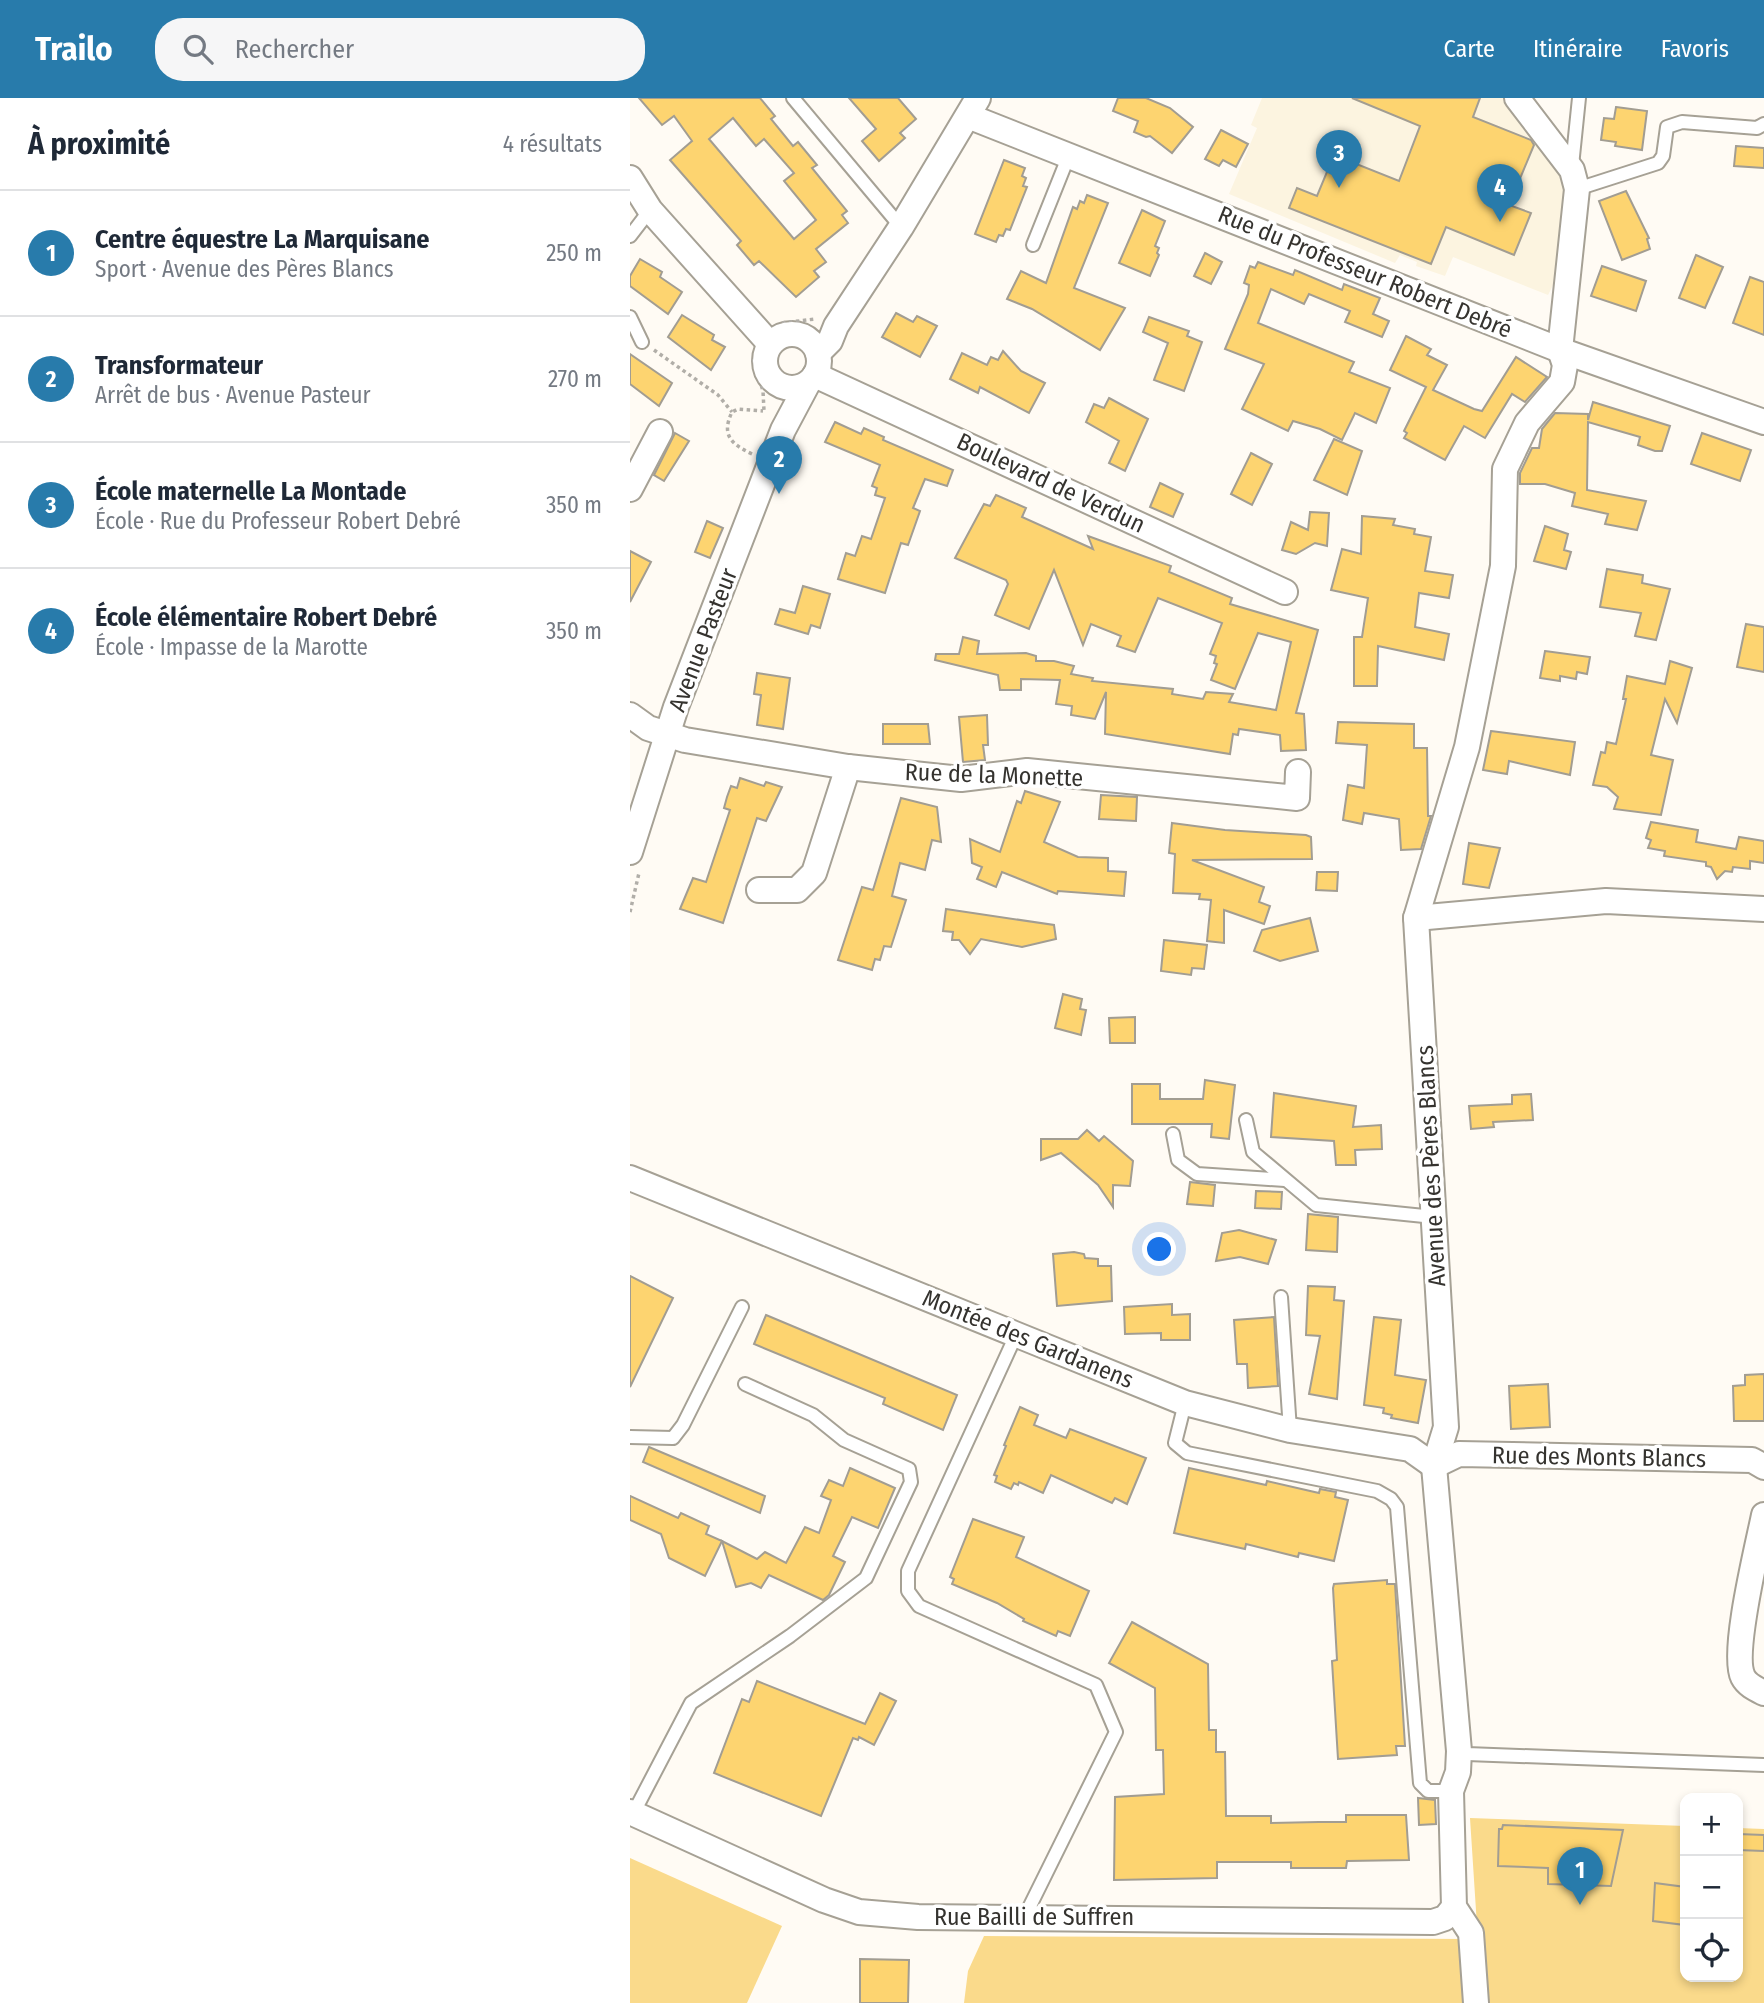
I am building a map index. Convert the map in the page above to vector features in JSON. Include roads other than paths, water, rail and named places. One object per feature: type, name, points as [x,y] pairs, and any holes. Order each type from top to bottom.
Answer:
[{"type":"street","points":[[1517,98],[1574,180]]},
{"type":"street","name":"Avenue Pasteur","points":[[630,852],[668,734],[783,430],[836,326],[901,227],[973,107]]},
{"type":"street","name":"Rue du Professeur Robert Debré","points":[[973,107],[1069,155],[1560,350],[1764,422]]},
{"type":"street","points":[[630,177],[650,210],[770,345]]},
{"type":"street","name":"Avenue des Pères Blancs","points":[[1476,2003],[1471,1933],[1454,1907],[1451,1791],[1458,1772],[1459,1751],[1434,1466],[1446,1427],[1416,918],[1467,747],[1500,579],[1506,525],[1505,470],[1527,423],[1562,382],[1565,365],[1560,350],[1574,180]]},
{"type":"street","points":[[800,335],[814,345],[814,371],[792,389],[776,384],[770,378],[765,361],[770,345],[783,335],[800,335],[836,326]]},
{"type":"street","name":"Boulevard de Verdun","points":[[814,371],[1286,592]]},
{"type":"street","name":"Avenue Pasteur","points":[[776,384],[783,430]]},
{"type":"street","points":[[630,489],[660,432]]},
{"type":"street","name":"Rue de la Monette","points":[[630,715],[648,728],[668,734],[848,768],[961,779],[1027,771],[1297,798],[1298,772]]},
{"type":"street","points":[[759,890],[797,890],[814,873],[848,768]]},
{"type":"street","points":[[1416,918],[1606,901],[1764,909]]},
{"type":"street","name":"Montée des Gardanens","points":[[630,1178],[1185,1404],[1290,1430],[1410,1449],[1434,1466]]},
{"type":"street","name":"Rue des Monts Blancs","points":[[1434,1466],[1459,1454],[1752,1460],[1764,1467]]},
{"type":"street","points":[[1764,1515],[1745,1610],[1740,1659],[1742,1676],[1751,1687],[1764,1693]]},
{"type":"street","name":"Rue Bailli de Suffren","points":[[632,1813],[824,1900],[859,1912],[918,1917],[1433,1922],[1444,1918],[1454,1907]]},
{"type":"lane","points":[[793,98],[901,227]]},
{"type":"lane","points":[[1579,98],[1574,180],[1658,163],[1664,156],[1667,127],[1682,122],[1757,128],[1764,124]]},
{"type":"lane","points":[[1033,245],[1069,155]]},
{"type":"lane","points":[[630,236],[650,210]]},
{"type":"lane","points":[[630,317],[642,342]]},
{"type":"lane","points":[[1246,1120],[1253,1152],[1315,1205],[1434,1217]]},
{"type":"lane","points":[[1173,1134],[1178,1160],[1197,1174],[1285,1180]]},
{"type":"lane","points":[[1281,1297],[1290,1430]]},
{"type":"lane","points":[[630,1437],[673,1438],[683,1425],[742,1307]]},
{"type":"lane","points":[[1016,1335],[908,1571],[908,1591],[919,1606],[1096,1685],[1116,1732],[1026,1916]]},
{"type":"lane","points":[[632,1813],[691,1703],[790,1636],[866,1578],[911,1482],[909,1469],[844,1440],[813,1415],[745,1384]]},
{"type":"lane","points":[[1185,1404],[1175,1443],[1187,1453],[1377,1491],[1391,1499],[1397,1507],[1420,1783],[1428,1791],[1451,1791]]},
{"type":"lane","points":[[1459,1751],[1467,1754],[1764,1765]]},
{"type":"place","name":"École maternelle La Montade","points":[[1339,188]]},
{"type":"place","name":"École élémentaire Robert Debré","points":[[1500,222]]},
{"type":"place","name":"Transformateur","points":[[779,494]]},
{"type":"place","name":"Centre équestre La Marquisane","points":[[1580,1905]]}]
